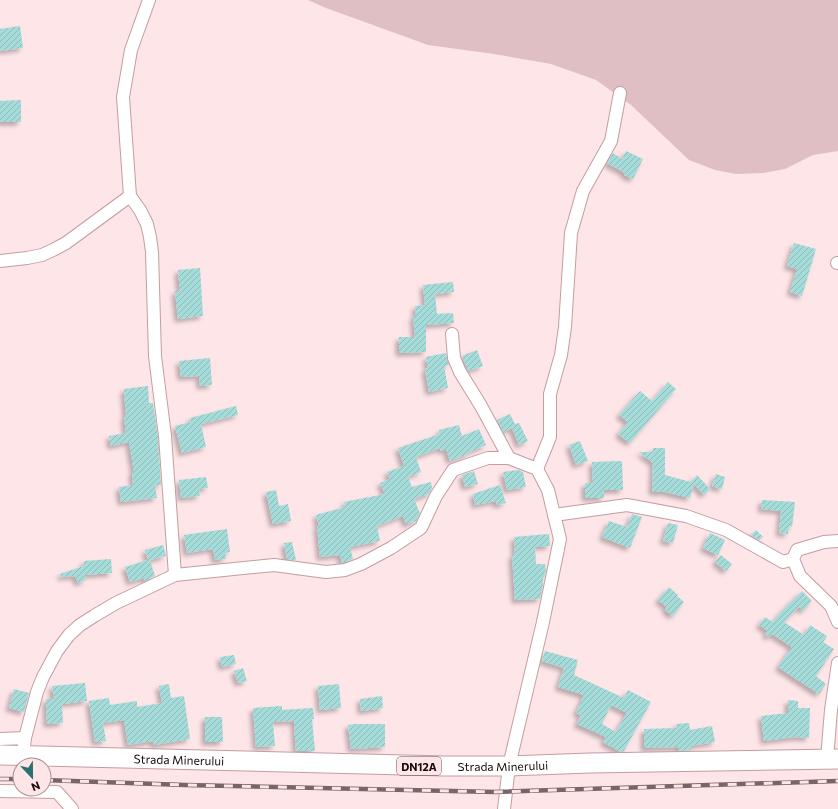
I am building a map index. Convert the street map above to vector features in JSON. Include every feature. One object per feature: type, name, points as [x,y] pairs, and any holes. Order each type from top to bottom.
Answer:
[{"type":"main road","name":"Strada Minerului","points":[[0,755],[24,747],[429,766],[508,766],[832,759]]},
{"type":"street","points":[[149,0],[131,50],[123,97],[130,196],[140,210],[147,224],[152,252],[154,343],[165,443],[175,575]]},
{"type":"street","points":[[536,469],[550,437],[550,394],[561,355],[566,327],[571,233],[583,191],[611,141],[620,93]]},
{"type":"street","points":[[0,261],[42,255],[53,250],[66,243],[130,196]]},
{"type":"street","points":[[452,334],[454,358],[460,372],[481,406],[509,458]]},
{"type":"street","points":[[0,739],[24,747],[32,706],[43,677],[57,651],[69,635],[80,625],[111,606],[175,575],[274,565],[326,572],[345,570],[356,566],[391,548],[421,528],[436,496],[453,470],[488,458],[509,458],[536,469],[548,490],[560,539],[543,622],[508,766],[504,809]]},
{"type":"street","points":[[554,514],[627,505],[686,516],[726,530],[783,562],[793,559],[798,550],[824,542],[838,541]]},
{"type":"street","points":[[793,559],[800,576],[830,606],[838,622]]},
{"type":"street","points":[[832,759],[831,710],[838,663]]},
{"type":"street","points":[[0,791],[57,792],[72,809]]},
{"type":"shaded area","points":[[308,0],[838,0],[838,151],[813,155],[785,169],[763,173],[736,174],[715,170],[689,160],[631,105],[596,80],[551,64],[428,45]]},
{"type":"building","points":[[20,26],[23,48],[0,51],[0,29]]},
{"type":"building","points":[[21,100],[21,122],[0,122],[0,101]]},
{"type":"building","points":[[626,151],[643,159],[633,179],[624,175],[625,173],[607,163],[613,153],[622,159]]},
{"type":"building","points":[[794,243],[816,249],[802,296],[790,292],[797,269],[787,266]]},
{"type":"building","points":[[200,268],[203,316],[178,319],[175,291],[180,291],[178,270]]},
{"type":"building","points":[[453,282],[454,292],[435,294],[437,314],[453,313],[454,323],[426,325],[426,352],[399,353],[399,337],[415,337],[413,316],[416,316],[415,306],[425,305],[423,285]]},
{"type":"building","points":[[477,350],[483,366],[468,371],[462,356]]},
{"type":"building","points":[[446,353],[449,365],[444,366],[448,388],[429,392],[425,369],[428,368],[426,357]]},
{"type":"building","points":[[210,358],[212,385],[200,386],[199,376],[181,377],[179,361]]},
{"type":"building","points":[[668,382],[676,389],[630,443],[618,434],[628,422],[619,415],[640,391],[652,401]]},
{"type":"building","points":[[148,386],[149,403],[153,403],[158,437],[161,485],[155,485],[157,498],[121,502],[119,487],[133,485],[132,472],[134,472],[129,442],[111,446],[109,436],[126,433],[124,417],[126,417],[124,389]]},
{"type":"building","points":[[236,406],[238,415],[201,424],[206,447],[182,453],[175,426],[191,422],[190,418]]},
{"type":"building","points":[[510,414],[515,424],[519,423],[528,441],[519,445],[512,428],[503,432],[497,420]]},
{"type":"building","points":[[459,425],[462,436],[479,429],[486,445],[450,461],[446,449],[441,451],[440,448],[416,457],[421,472],[408,477],[412,487],[431,482],[432,488],[429,494],[414,499],[420,513],[416,521],[406,524],[403,516],[377,526],[380,541],[350,547],[353,559],[342,563],[340,555],[320,557],[317,526],[319,526],[316,515],[345,507],[344,502],[385,494],[380,483],[390,479],[387,472],[404,466],[398,448],[440,434],[439,430]]},
{"type":"building","points":[[580,441],[588,461],[576,465],[569,445]]},
{"type":"building","points":[[653,448],[665,448],[665,475],[691,482],[697,475],[710,489],[704,495],[694,484],[690,498],[665,492],[652,492],[653,463],[639,452],[653,452]]},
{"type":"building","points":[[622,461],[623,490],[604,490],[604,498],[585,498],[585,483],[593,483],[592,462]]},
{"type":"building","points":[[518,470],[523,472],[526,487],[507,490],[503,472]]},
{"type":"building","points":[[474,471],[478,484],[465,487],[462,475]]},
{"type":"building","points":[[716,474],[725,477],[722,489],[712,486]]},
{"type":"building","points":[[206,477],[208,488],[199,489],[200,496],[181,498],[179,480]]},
{"type":"building","points":[[500,485],[506,503],[497,505],[496,501],[475,505],[473,494]]},
{"type":"building","points":[[276,490],[279,506],[288,504],[291,521],[273,524],[266,492]]},
{"type":"building","points":[[762,500],[795,502],[792,527],[789,526],[788,534],[779,533],[781,511],[761,509]]},
{"type":"building","points":[[632,514],[642,517],[630,548],[602,537],[609,521],[627,527]]},
{"type":"building","points":[[668,523],[678,525],[673,543],[663,541]]},
{"type":"building","points":[[227,529],[230,552],[225,553],[226,559],[215,560],[213,549],[187,553],[184,535]]},
{"type":"building","points":[[756,530],[763,537],[759,540],[751,535]]},
{"type":"building","points":[[710,533],[725,540],[718,555],[703,548]]},
{"type":"building","points":[[549,534],[550,546],[535,547],[536,564],[545,564],[546,570],[543,578],[540,599],[515,600],[512,555],[515,555],[514,537]]},
{"type":"building","points":[[292,542],[296,560],[287,559],[284,543]]},
{"type":"building","points":[[163,545],[166,556],[150,560],[155,576],[145,581],[144,578],[130,582],[125,567],[148,560],[145,550]]},
{"type":"building","points":[[721,555],[732,564],[726,571],[715,562]]},
{"type":"building","points":[[111,559],[112,573],[84,575],[86,580],[78,583],[75,576],[61,577],[60,574],[84,566],[84,561]]},
{"type":"building","points":[[669,587],[684,602],[673,616],[665,610],[667,607],[658,600]]},
{"type":"building","points":[[802,591],[812,601],[803,611],[799,607],[784,622],[804,635],[810,625],[827,636],[823,642],[834,649],[816,676],[826,684],[819,694],[778,667],[792,647],[772,634],[769,637],[765,634],[768,631],[759,625],[765,617],[773,622]]},
{"type":"building","points":[[545,651],[578,660],[574,675],[624,698],[628,690],[651,702],[624,751],[621,752],[603,742],[606,737],[577,724],[581,715],[576,713],[584,695],[558,687],[564,668],[542,661]],"holes":[[[611,705],[627,713],[616,732],[602,724]]]},
{"type":"building","points":[[234,655],[236,664],[222,667],[220,657]]},
{"type":"building","points":[[243,668],[247,681],[238,683],[234,671]]},
{"type":"building","points":[[85,683],[87,701],[62,704],[63,723],[47,724],[46,699],[54,699],[52,686]]},
{"type":"building","points":[[169,684],[171,698],[184,696],[190,739],[154,745],[153,741],[128,745],[124,720],[103,723],[106,741],[95,742],[89,701],[109,698],[110,705],[137,701],[137,707],[162,703],[159,686]]},
{"type":"building","points":[[339,684],[341,708],[320,710],[318,686]]},
{"type":"building","points":[[14,689],[29,693],[24,712],[9,708]]},
{"type":"building","points":[[382,696],[383,708],[361,711],[360,699]]},
{"type":"building","points":[[788,700],[798,701],[798,708],[810,708],[809,738],[796,737],[764,741],[761,716],[788,713]]},
{"type":"building","points":[[282,706],[282,710],[313,708],[314,719],[312,719],[315,751],[296,751],[294,721],[273,722],[275,746],[256,747],[253,708]]},
{"type":"building","points":[[205,717],[222,717],[223,742],[205,742]]},
{"type":"building","points":[[689,723],[690,730],[712,726],[715,742],[691,746],[691,750],[678,751],[678,747],[644,748],[644,729],[677,728],[676,724]]},
{"type":"building","points":[[385,724],[385,747],[351,749],[348,725]]},
{"type":"railway","points":[[0,779],[12,779]]},
{"type":"railway","points":[[52,780],[495,792],[838,781]]}]
